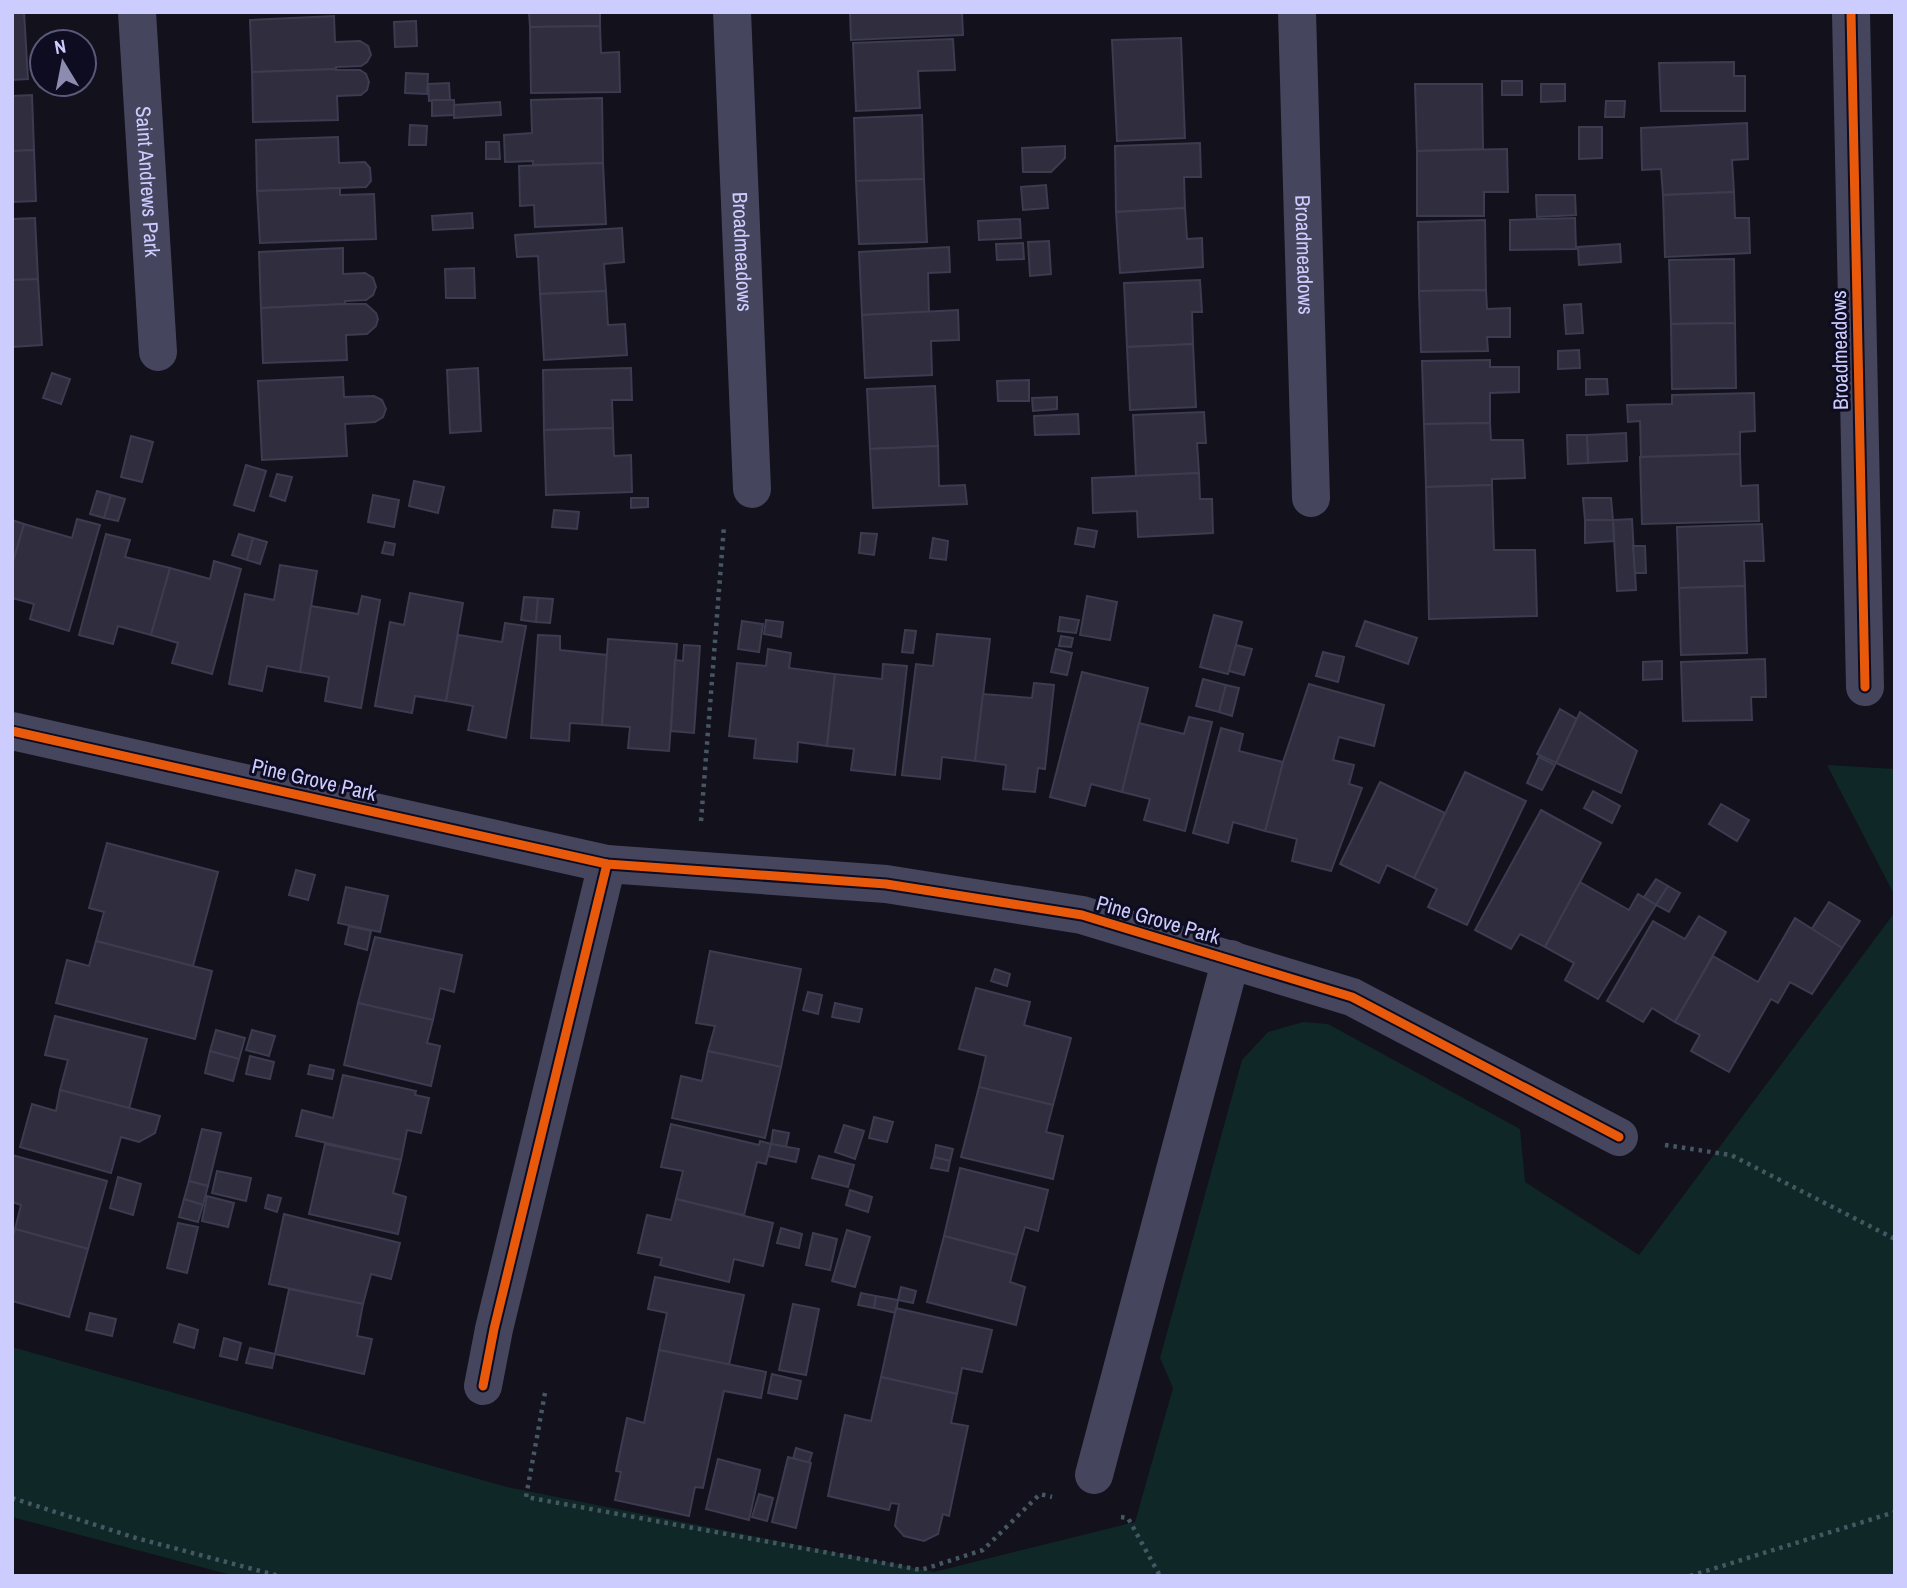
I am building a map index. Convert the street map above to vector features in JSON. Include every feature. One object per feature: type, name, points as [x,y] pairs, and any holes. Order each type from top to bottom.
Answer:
[{"type":"street","name":"Saint Andrews Park","points":[[137,12],[158,352]]},
{"type":"street","name":"Broadmeadows","points":[[732,12],[752,489]]},
{"type":"street","name":"Broadmeadows","points":[[1297,12],[1311,498]]},
{"type":"street","name":"Broadmeadows","points":[[1851,12],[1865,687]]},
{"type":"street","name":"Pine Grove Park","points":[[12,731],[607,864],[886,884],[1082,915],[1352,997],[1619,1138]]},
{"type":"street","points":[[483,1385],[494,1329],[607,864]]},
{"type":"street","name":"Pine Grove Park","points":[[1094,1475],[1231,959]]},
{"type":"path","points":[[697,871],[725,511],[752,489]]},
{"type":"path","points":[[1619,1138],[1731,1155],[1895,1239]]},
{"type":"path","points":[[545,1393],[526,1497],[921,1570],[983,1550],[1040,1493],[1065,1501]]},
{"type":"path","points":[[12,1498],[136,1538],[279,1576]]},
{"type":"path","points":[[1690,1576],[1895,1512]]},
{"type":"path","points":[[1115,1515],[1128,1518],[1160,1576]]},
{"type":"green space","points":[[1827,765],[1895,769],[1895,896]]},
{"type":"green space","points":[[1895,912],[1895,1576],[235,1576],[12,1517],[12,1347],[507,1487],[934,1572],[1135,1522],[1173,1388],[1160,1358],[1242,1060],[1268,1032],[1303,1022],[1328,1024],[1520,1129],[1525,1182],[1639,1255]]},
{"type":"building","points":[[12,12],[24,12],[28,79],[12,80]]},
{"type":"building","points":[[529,12],[600,12],[600,26],[530,27]]},
{"type":"building","points":[[850,12],[962,12],[963,35],[851,40]]},
{"type":"building","points":[[334,16],[335,42],[360,41],[368,46],[371,55],[367,62],[361,66],[336,69],[252,72],[250,20]]},
{"type":"building","points":[[416,21],[417,46],[395,47],[394,22]]},
{"type":"building","points":[[600,26],[601,53],[619,52],[620,92],[531,93],[530,27]]},
{"type":"building","points":[[1181,38],[1185,138],[1117,141],[1112,40]]},
{"type":"building","points":[[953,39],[955,70],[918,71],[920,108],[856,111],[853,43]]},
{"type":"building","points":[[1734,62],[1734,76],[1745,76],[1745,111],[1661,111],[1659,63]]},
{"type":"building","points":[[360,70],[366,74],[369,82],[367,90],[361,95],[337,96],[338,120],[253,122],[252,72]]},
{"type":"building","points":[[406,73],[428,74],[427,94],[405,93]]},
{"type":"building","points":[[1502,81],[1522,81],[1522,95],[1502,95]]},
{"type":"building","points":[[449,83],[450,100],[429,101],[428,84]]},
{"type":"building","points":[[1415,84],[1482,84],[1483,149],[1417,151]]},
{"type":"building","points":[[1541,84],[1565,84],[1565,101],[1541,102]]},
{"type":"building","points":[[28,95],[28,98],[32,98],[34,150],[12,151],[12,96]]},
{"type":"building","points":[[602,98],[603,163],[533,165],[533,161],[505,162],[504,135],[532,133],[531,100]]},
{"type":"building","points":[[432,100],[454,100],[455,115],[432,116]]},
{"type":"building","points":[[1606,101],[1625,101],[1624,117],[1605,117]]},
{"type":"building","points":[[500,102],[501,115],[454,118],[454,105]]},
{"type":"building","points":[[922,115],[924,179],[856,181],[854,118]]},
{"type":"building","points":[[1747,123],[1748,159],[1732,160],[1734,192],[1663,195],[1661,169],[1642,170],[1641,128]]},
{"type":"building","points":[[410,125],[427,126],[426,145],[409,145]]},
{"type":"building","points":[[1579,127],[1602,127],[1602,158],[1579,159]]},
{"type":"building","points":[[338,137],[339,163],[365,162],[370,168],[371,181],[366,187],[257,191],[256,140]]},
{"type":"building","points":[[486,142],[499,142],[500,159],[486,159]]},
{"type":"building","points":[[1200,143],[1201,177],[1184,177],[1185,208],[1116,212],[1115,146]]},
{"type":"building","points":[[1065,146],[1065,158],[1051,172],[1023,172],[1022,148]]},
{"type":"building","points":[[1507,149],[1508,192],[1484,192],[1484,216],[1417,216],[1417,151]]},
{"type":"building","points":[[34,150],[36,201],[12,202],[12,151]]},
{"type":"building","points":[[603,163],[606,224],[535,227],[534,205],[520,206],[519,166]]},
{"type":"building","points":[[924,179],[927,242],[859,244],[856,181]]},
{"type":"building","points":[[1046,185],[1048,208],[1023,210],[1021,187]]},
{"type":"building","points":[[340,188],[340,195],[374,194],[376,239],[260,243],[257,191]]},
{"type":"building","points":[[1734,192],[1735,218],[1749,218],[1750,253],[1665,257],[1663,195]]},
{"type":"building","points":[[1536,195],[1575,195],[1576,215],[1537,217]]},
{"type":"building","points":[[1185,208],[1187,239],[1202,238],[1203,267],[1120,273],[1116,212]]},
{"type":"building","points":[[472,213],[473,228],[433,230],[432,216]]},
{"type":"building","points":[[35,218],[38,279],[12,280],[12,219]]},
{"type":"building","points":[[1575,218],[1576,249],[1510,250],[1510,220]]},
{"type":"building","points":[[1020,219],[1021,238],[979,240],[978,221]]},
{"type":"building","points":[[1485,220],[1486,290],[1419,291],[1418,222]]},
{"type":"building","points":[[622,228],[624,262],[604,264],[606,291],[540,294],[538,256],[517,257],[515,235]]},
{"type":"building","points":[[1049,241],[1051,274],[1030,276],[1028,242]]},
{"type":"building","points":[[1023,243],[1024,259],[997,260],[996,244]]},
{"type":"building","points":[[1620,244],[1621,262],[1579,265],[1578,247]]},
{"type":"building","points":[[949,247],[950,272],[928,273],[929,312],[862,315],[859,252]]},
{"type":"building","points":[[343,248],[343,274],[365,273],[373,278],[376,287],[373,295],[366,300],[345,301],[345,304],[261,308],[259,252]]},
{"type":"building","points":[[1734,259],[1735,323],[1671,324],[1669,260]]},
{"type":"building","points":[[474,268],[475,298],[446,298],[445,269]]},
{"type":"building","points":[[38,279],[42,345],[12,347],[12,280]]},
{"type":"building","points":[[1200,280],[1202,312],[1192,312],[1193,344],[1127,347],[1124,283]]},
{"type":"building","points":[[1486,290],[1487,309],[1510,308],[1510,337],[1487,337],[1488,351],[1421,352],[1419,291]]},
{"type":"building","points":[[606,291],[608,325],[625,324],[627,355],[544,360],[540,294]]},
{"type":"building","points":[[366,304],[376,313],[378,319],[376,326],[367,334],[346,335],[347,360],[263,363],[261,308]]},
{"type":"building","points":[[1581,304],[1583,333],[1566,334],[1564,305]]},
{"type":"building","points":[[958,310],[959,340],[931,341],[932,375],[865,378],[862,315]]},
{"type":"building","points":[[1735,323],[1736,388],[1672,389],[1671,324]]},
{"type":"building","points":[[1193,344],[1196,407],[1130,410],[1127,347]]},
{"type":"building","points":[[1579,350],[1580,368],[1558,369],[1558,351]]},
{"type":"building","points":[[1490,360],[1490,367],[1519,367],[1519,392],[1490,393],[1490,423],[1424,424],[1422,361]]},
{"type":"building","points":[[478,368],[481,431],[450,433],[447,370]]},
{"type":"building","points":[[631,368],[632,400],[612,400],[613,428],[544,430],[543,370]]},
{"type":"building","points":[[52,373],[70,379],[61,404],[43,398]]},
{"type":"building","points":[[343,377],[344,397],[374,396],[382,400],[386,409],[383,417],[375,422],[345,424],[347,456],[262,460],[258,381]]},
{"type":"building","points":[[1586,379],[1607,379],[1608,394],[1586,395]]},
{"type":"building","points":[[1029,380],[1029,401],[998,401],[997,381]]},
{"type":"building","points":[[935,386],[938,446],[870,449],[867,389]]},
{"type":"building","points":[[1754,393],[1755,431],[1740,432],[1740,454],[1641,457],[1640,421],[1628,422],[1627,405],[1672,404],[1672,395]]},
{"type":"building","points":[[1057,397],[1057,409],[1033,411],[1032,398]]},
{"type":"building","points":[[1204,412],[1206,443],[1197,443],[1199,473],[1136,476],[1133,415]]},
{"type":"building","points":[[1078,414],[1079,434],[1035,435],[1034,416]]},
{"type":"building","points":[[1490,423],[1491,440],[1523,440],[1525,478],[1492,479],[1492,485],[1426,487],[1424,424]]},
{"type":"building","points":[[613,428],[614,456],[631,455],[632,492],[546,495],[544,430]]},
{"type":"building","points":[[1626,433],[1627,461],[1588,463],[1587,435]]},
{"type":"building","points":[[1567,435],[1587,435],[1588,463],[1568,464]]},
{"type":"building","points":[[131,436],[153,442],[142,482],[121,477]]},
{"type":"building","points":[[938,446],[939,486],[965,485],[967,504],[873,508],[870,449]]},
{"type":"building","points":[[1740,454],[1741,486],[1758,485],[1759,521],[1642,524],[1640,457]]},
{"type":"building","points":[[246,465],[266,471],[254,511],[234,505]]},
{"type":"building","points":[[1199,473],[1200,499],[1212,499],[1213,533],[1138,537],[1137,511],[1093,513],[1092,478]]},
{"type":"building","points":[[277,474],[292,477],[285,501],[270,496]]},
{"type":"building","points":[[414,481],[444,487],[438,513],[409,506]]},
{"type":"building","points":[[1492,485],[1494,550],[1535,550],[1537,616],[1429,619],[1426,487]]},
{"type":"building","points":[[97,491],[111,495],[104,518],[90,514]]},
{"type":"building","points":[[111,495],[125,499],[118,521],[104,518]]},
{"type":"building","points":[[373,495],[399,500],[394,527],[368,522]]},
{"type":"building","points":[[631,498],[648,498],[648,507],[631,508]]},
{"type":"building","points":[[1583,498],[1611,498],[1613,520],[1585,520]]},
{"type":"building","points":[[554,510],[579,512],[577,529],[552,527]]},
{"type":"building","points":[[77,519],[100,525],[69,631],[30,619],[34,604],[12,598],[12,565],[24,524],[72,538]]},
{"type":"building","points":[[1632,519],[1636,590],[1617,591],[1613,520]]},
{"type":"building","points":[[12,520],[24,524],[12,565]]},
{"type":"building","points":[[1585,520],[1613,520],[1614,541],[1585,543]]},
{"type":"building","points":[[1762,524],[1764,561],[1744,561],[1745,586],[1679,588],[1677,527]]},
{"type":"building","points":[[1078,528],[1097,531],[1094,547],[1075,544]]},
{"type":"building","points":[[861,533],[877,534],[874,555],[859,553]]},
{"type":"building","points":[[106,534],[130,540],[125,557],[170,568],[151,635],[118,626],[113,644],[79,635]]},
{"type":"building","points":[[239,534],[253,538],[247,560],[232,555]]},
{"type":"building","points":[[253,538],[267,542],[260,564],[247,560]]},
{"type":"building","points":[[933,538],[948,541],[946,560],[930,558]]},
{"type":"building","points":[[385,542],[395,544],[393,555],[382,553]]},
{"type":"building","points":[[1633,546],[1645,546],[1646,573],[1635,573]]},
{"type":"building","points":[[214,561],[241,569],[212,674],[172,663],[178,643],[151,635],[170,568],[210,579]]},
{"type":"building","points":[[280,565],[317,571],[300,672],[267,666],[262,691],[229,684],[245,594],[274,600]]},
{"type":"building","points":[[1745,586],[1747,653],[1681,655],[1679,588]]},
{"type":"building","points":[[410,593],[463,603],[446,701],[415,696],[412,713],[375,706],[390,622],[404,625]]},
{"type":"building","points":[[362,596],[380,600],[361,708],[325,701],[329,677],[300,672],[311,606],[358,614]]},
{"type":"building","points":[[1087,596],[1117,602],[1110,640],[1080,635]]},
{"type":"building","points":[[524,597],[538,598],[536,622],[521,620]]},
{"type":"building","points":[[538,598],[553,599],[550,623],[536,622]]},
{"type":"building","points":[[1214,615],[1242,622],[1228,674],[1200,667]]},
{"type":"building","points":[[1060,617],[1079,620],[1076,633],[1058,631]]},
{"type":"building","points":[[766,620],[783,622],[781,637],[764,634]]},
{"type":"building","points":[[742,621],[763,624],[759,652],[738,649]]},
{"type":"building","points":[[1365,621],[1417,638],[1408,664],[1356,646]]},
{"type":"building","points":[[505,623],[526,626],[506,738],[468,730],[473,706],[446,701],[458,635],[502,642]]},
{"type":"building","points":[[905,630],[916,631],[913,653],[902,652]]},
{"type":"building","points":[[937,634],[990,639],[975,761],[942,757],[940,779],[902,775],[916,664],[933,666]]},
{"type":"building","points":[[538,635],[560,636],[560,650],[607,655],[602,725],[570,723],[569,741],[531,738]]},
{"type":"building","points":[[1061,636],[1073,638],[1071,647],[1059,646]]},
{"type":"building","points":[[608,639],[677,644],[669,751],[628,748],[630,727],[602,725]]},
{"type":"building","points":[[684,645],[700,646],[694,733],[671,731],[675,660],[683,661]]},
{"type":"building","points":[[1236,645],[1252,649],[1244,675],[1229,671]]},
{"type":"building","points":[[768,649],[791,653],[789,668],[835,674],[827,746],[798,742],[797,762],[754,758],[756,739],[729,736],[737,663],[766,666]]},
{"type":"building","points":[[1056,649],[1072,653],[1067,675],[1051,672]]},
{"type":"building","points":[[1323,652],[1344,657],[1338,682],[1316,676]]},
{"type":"building","points":[[1765,659],[1766,697],[1751,697],[1752,720],[1683,721],[1681,662]]},
{"type":"building","points":[[1662,661],[1662,679],[1643,680],[1643,662]]},
{"type":"building","points":[[883,664],[907,666],[895,775],[851,770],[854,749],[827,746],[835,674],[882,679]]},
{"type":"building","points":[[1082,672],[1148,688],[1122,792],[1091,784],[1085,806],[1050,797]]},
{"type":"building","points":[[1203,679],[1226,685],[1219,712],[1196,706]]},
{"type":"building","points":[[1034,683],[1054,685],[1045,769],[1038,768],[1035,792],[1003,789],[1006,765],[975,761],[983,694],[1032,698]]},
{"type":"building","points":[[1309,684],[1384,705],[1374,746],[1339,737],[1333,760],[1354,765],[1349,784],[1362,788],[1331,871],[1292,861],[1297,839],[1265,831],[1283,762]]},
{"type":"building","points":[[1226,685],[1239,688],[1232,716],[1219,712]]},
{"type":"building","points":[[1560,709],[1577,719],[1556,763],[1537,754]]},
{"type":"building","points":[[1580,712],[1637,751],[1621,793],[1556,763]]},
{"type":"building","points":[[1189,717],[1212,722],[1185,831],[1144,820],[1150,799],[1122,792],[1139,723],[1184,734]]},
{"type":"building","points":[[1221,728],[1243,734],[1239,751],[1283,762],[1265,831],[1233,822],[1228,843],[1193,833]]},
{"type":"building","points":[[1539,757],[1555,765],[1542,790],[1527,783]]},
{"type":"building","points":[[1465,772],[1526,801],[1467,925],[1428,907],[1437,889],[1414,878]]},
{"type":"building","points":[[1380,782],[1445,813],[1414,878],[1387,865],[1379,883],[1340,864]]},
{"type":"building","points":[[1593,791],[1620,806],[1612,823],[1584,808]]},
{"type":"building","points":[[1721,804],[1749,820],[1737,841],[1709,824]]},
{"type":"building","points":[[1541,810],[1601,843],[1545,947],[1520,934],[1511,949],[1475,930]]},
{"type":"building","points":[[107,843],[218,872],[193,966],[96,941],[104,912],[89,908]]},
{"type":"building","points":[[296,870],[315,875],[308,900],[289,895]]},
{"type":"building","points":[[1656,879],[1668,886],[1656,905],[1644,897]]},
{"type":"building","points":[[1580,882],[1629,910],[1638,894],[1656,905],[1598,999],[1565,980],[1574,963],[1545,947]]},
{"type":"building","points":[[1668,886],[1680,893],[1669,912],[1656,905]]},
{"type":"building","points":[[346,887],[388,896],[380,932],[338,923]]},
{"type":"building","points":[[1829,902],[1860,921],[1842,948],[1811,930]]},
{"type":"building","points":[[1699,916],[1726,932],[1675,1022],[1652,1008],[1643,1022],[1607,1001],[1653,921],[1685,939]]},
{"type":"building","points":[[1795,918],[1842,948],[1812,994],[1790,982],[1778,1003],[1771,999],[1729,1072],[1691,1051],[1700,1035],[1675,1022],[1713,956],[1758,982]]},
{"type":"building","points":[[349,926],[371,931],[367,950],[345,944]]},
{"type":"building","points":[[375,937],[462,955],[454,992],[440,988],[433,1020],[358,1003]]},
{"type":"building","points":[[96,941],[212,971],[195,1039],[56,1003],[67,960],[89,966]]},
{"type":"building","points":[[710,951],[801,969],[781,1067],[708,1051],[715,1026],[696,1023]]},
{"type":"building","points":[[995,969],[1010,974],[1007,986],[991,981]]},
{"type":"building","points":[[976,988],[1030,1002],[1024,1025],[1071,1038],[1053,1105],[979,1087],[986,1056],[959,1049]]},
{"type":"building","points":[[808,992],[822,995],[818,1014],[803,1010]]},
{"type":"building","points":[[358,1003],[433,1020],[427,1043],[440,1046],[431,1086],[344,1065]]},
{"type":"building","points":[[835,1003],[862,1009],[859,1022],[832,1017]]},
{"type":"building","points":[[55,1016],[147,1039],[129,1109],[60,1090],[68,1060],[45,1055]]},
{"type":"building","points":[[216,1030],[245,1038],[239,1059],[210,1051]]},
{"type":"building","points":[[252,1030],[275,1036],[269,1056],[246,1050]]},
{"type":"building","points":[[210,1051],[239,1059],[233,1081],[205,1073]]},
{"type":"building","points":[[708,1051],[781,1067],[765,1138],[672,1118],[681,1076],[702,1081]]},
{"type":"building","points":[[250,1056],[274,1062],[270,1079],[246,1074]]},
{"type":"building","points":[[310,1065],[334,1070],[332,1079],[308,1074]]},
{"type":"building","points":[[343,1075],[416,1091],[415,1095],[429,1098],[421,1133],[407,1130],[401,1160],[296,1136],[302,1110],[333,1118]]},
{"type":"building","points":[[979,1087],[1053,1105],[1046,1132],[1063,1136],[1053,1179],[961,1157]]},
{"type":"building","points":[[60,1090],[160,1116],[155,1133],[139,1142],[121,1137],[111,1173],[20,1147],[32,1104],[56,1111]]},
{"type":"building","points":[[874,1117],[893,1122],[887,1142],[869,1138]]},
{"type":"building","points":[[671,1124],[759,1145],[760,1141],[771,1144],[766,1164],[757,1162],[744,1215],[676,1199],[683,1171],[661,1167]]},
{"type":"building","points":[[844,1125],[864,1131],[855,1159],[835,1152]]},
{"type":"building","points":[[202,1129],[221,1133],[208,1186],[189,1181]]},
{"type":"building","points":[[773,1130],[789,1133],[786,1147],[771,1144]]},
{"type":"building","points":[[325,1144],[401,1160],[393,1193],[406,1197],[398,1234],[309,1214]]},
{"type":"building","points":[[771,1144],[799,1149],[796,1162],[768,1156]]},
{"type":"building","points":[[936,1145],[953,1149],[950,1161],[934,1157]]},
{"type":"building","points":[[12,1155],[107,1181],[88,1249],[15,1229],[21,1205],[12,1202]]},
{"type":"building","points":[[819,1156],[854,1165],[848,1187],[812,1178]]},
{"type":"building","points":[[934,1157],[950,1161],[948,1171],[931,1168]]},
{"type":"building","points":[[960,1168],[1048,1190],[1038,1231],[1025,1227],[1017,1255],[944,1236]]},
{"type":"building","points":[[217,1171],[251,1178],[246,1201],[212,1193]]},
{"type":"building","points":[[118,1177],[141,1184],[133,1215],[110,1208]]},
{"type":"building","points":[[189,1181],[208,1186],[203,1205],[184,1199]]},
{"type":"building","points":[[850,1190],[872,1197],[868,1212],[846,1205]]},
{"type":"building","points":[[268,1195],[281,1198],[277,1212],[265,1208]]},
{"type":"building","points":[[207,1196],[234,1203],[228,1227],[202,1221]]},
{"type":"building","points":[[184,1199],[203,1205],[198,1222],[179,1217]]},
{"type":"building","points":[[676,1199],[773,1223],[763,1266],[734,1259],[729,1282],[660,1265],[662,1258],[638,1253],[647,1215],[671,1220]]},
{"type":"building","points":[[284,1214],[400,1243],[391,1279],[371,1274],[363,1304],[269,1284]]},
{"type":"building","points":[[178,1223],[198,1227],[187,1273],[167,1268]]},
{"type":"building","points":[[781,1228],[802,1234],[799,1248],[777,1243]]},
{"type":"building","points":[[15,1229],[88,1249],[69,1317],[12,1301],[12,1239]]},
{"type":"building","points":[[847,1230],[870,1237],[855,1287],[832,1281]]},
{"type":"building","points":[[813,1233],[837,1239],[830,1270],[806,1265]]},
{"type":"building","points":[[944,1236],[1017,1255],[1010,1282],[1025,1287],[1016,1325],[927,1302]]},
{"type":"building","points":[[655,1277],[744,1295],[729,1365],[659,1350],[667,1313],[648,1309]]},
{"type":"building","points":[[901,1287],[916,1291],[913,1303],[898,1300]]},
{"type":"building","points":[[289,1289],[363,1304],[357,1336],[372,1339],[364,1374],[275,1354]]},
{"type":"building","points":[[861,1293],[876,1296],[874,1308],[858,1305]]},
{"type":"building","points":[[876,1296],[898,1300],[896,1313],[874,1308]]},
{"type":"building","points":[[793,1304],[819,1309],[806,1375],[779,1370]]},
{"type":"building","points":[[896,1308],[992,1330],[982,1372],[962,1368],[957,1394],[881,1377]]},
{"type":"building","points":[[90,1313],[116,1319],[112,1336],[86,1330]]},
{"type":"building","points":[[179,1324],[198,1330],[194,1348],[174,1342]]},
{"type":"building","points":[[224,1338],[241,1343],[237,1360],[220,1356]]},
{"type":"building","points":[[250,1348],[275,1354],[272,1368],[246,1363]]},
{"type":"building","points":[[659,1350],[766,1372],[761,1398],[724,1391],[703,1488],[695,1487],[689,1516],[615,1500],[621,1472],[616,1471],[627,1418],[644,1423]]},
{"type":"building","points":[[772,1374],[801,1381],[797,1399],[768,1393]]},
{"type":"building","points":[[881,1377],[957,1394],[951,1423],[968,1426],[949,1516],[943,1514],[938,1534],[924,1541],[904,1536],[895,1526],[899,1504],[891,1503],[889,1510],[828,1496],[845,1415],[871,1421]]},
{"type":"building","points":[[796,1448],[812,1453],[809,1463],[793,1459]]},
{"type":"building","points":[[788,1457],[811,1463],[796,1528],[772,1522]]},
{"type":"building","points":[[718,1459],[760,1470],[749,1520],[706,1509]]},
{"type":"building","points":[[759,1494],[773,1498],[767,1521],[752,1517]]},
{"type":"cycle path","points":[[1851,12],[1865,687]]},
{"type":"cycle path","points":[[12,731],[607,864],[886,884],[1082,915],[1352,997],[1619,1137]]},
{"type":"cycle path","points":[[483,1386],[494,1329],[607,864]]}]
